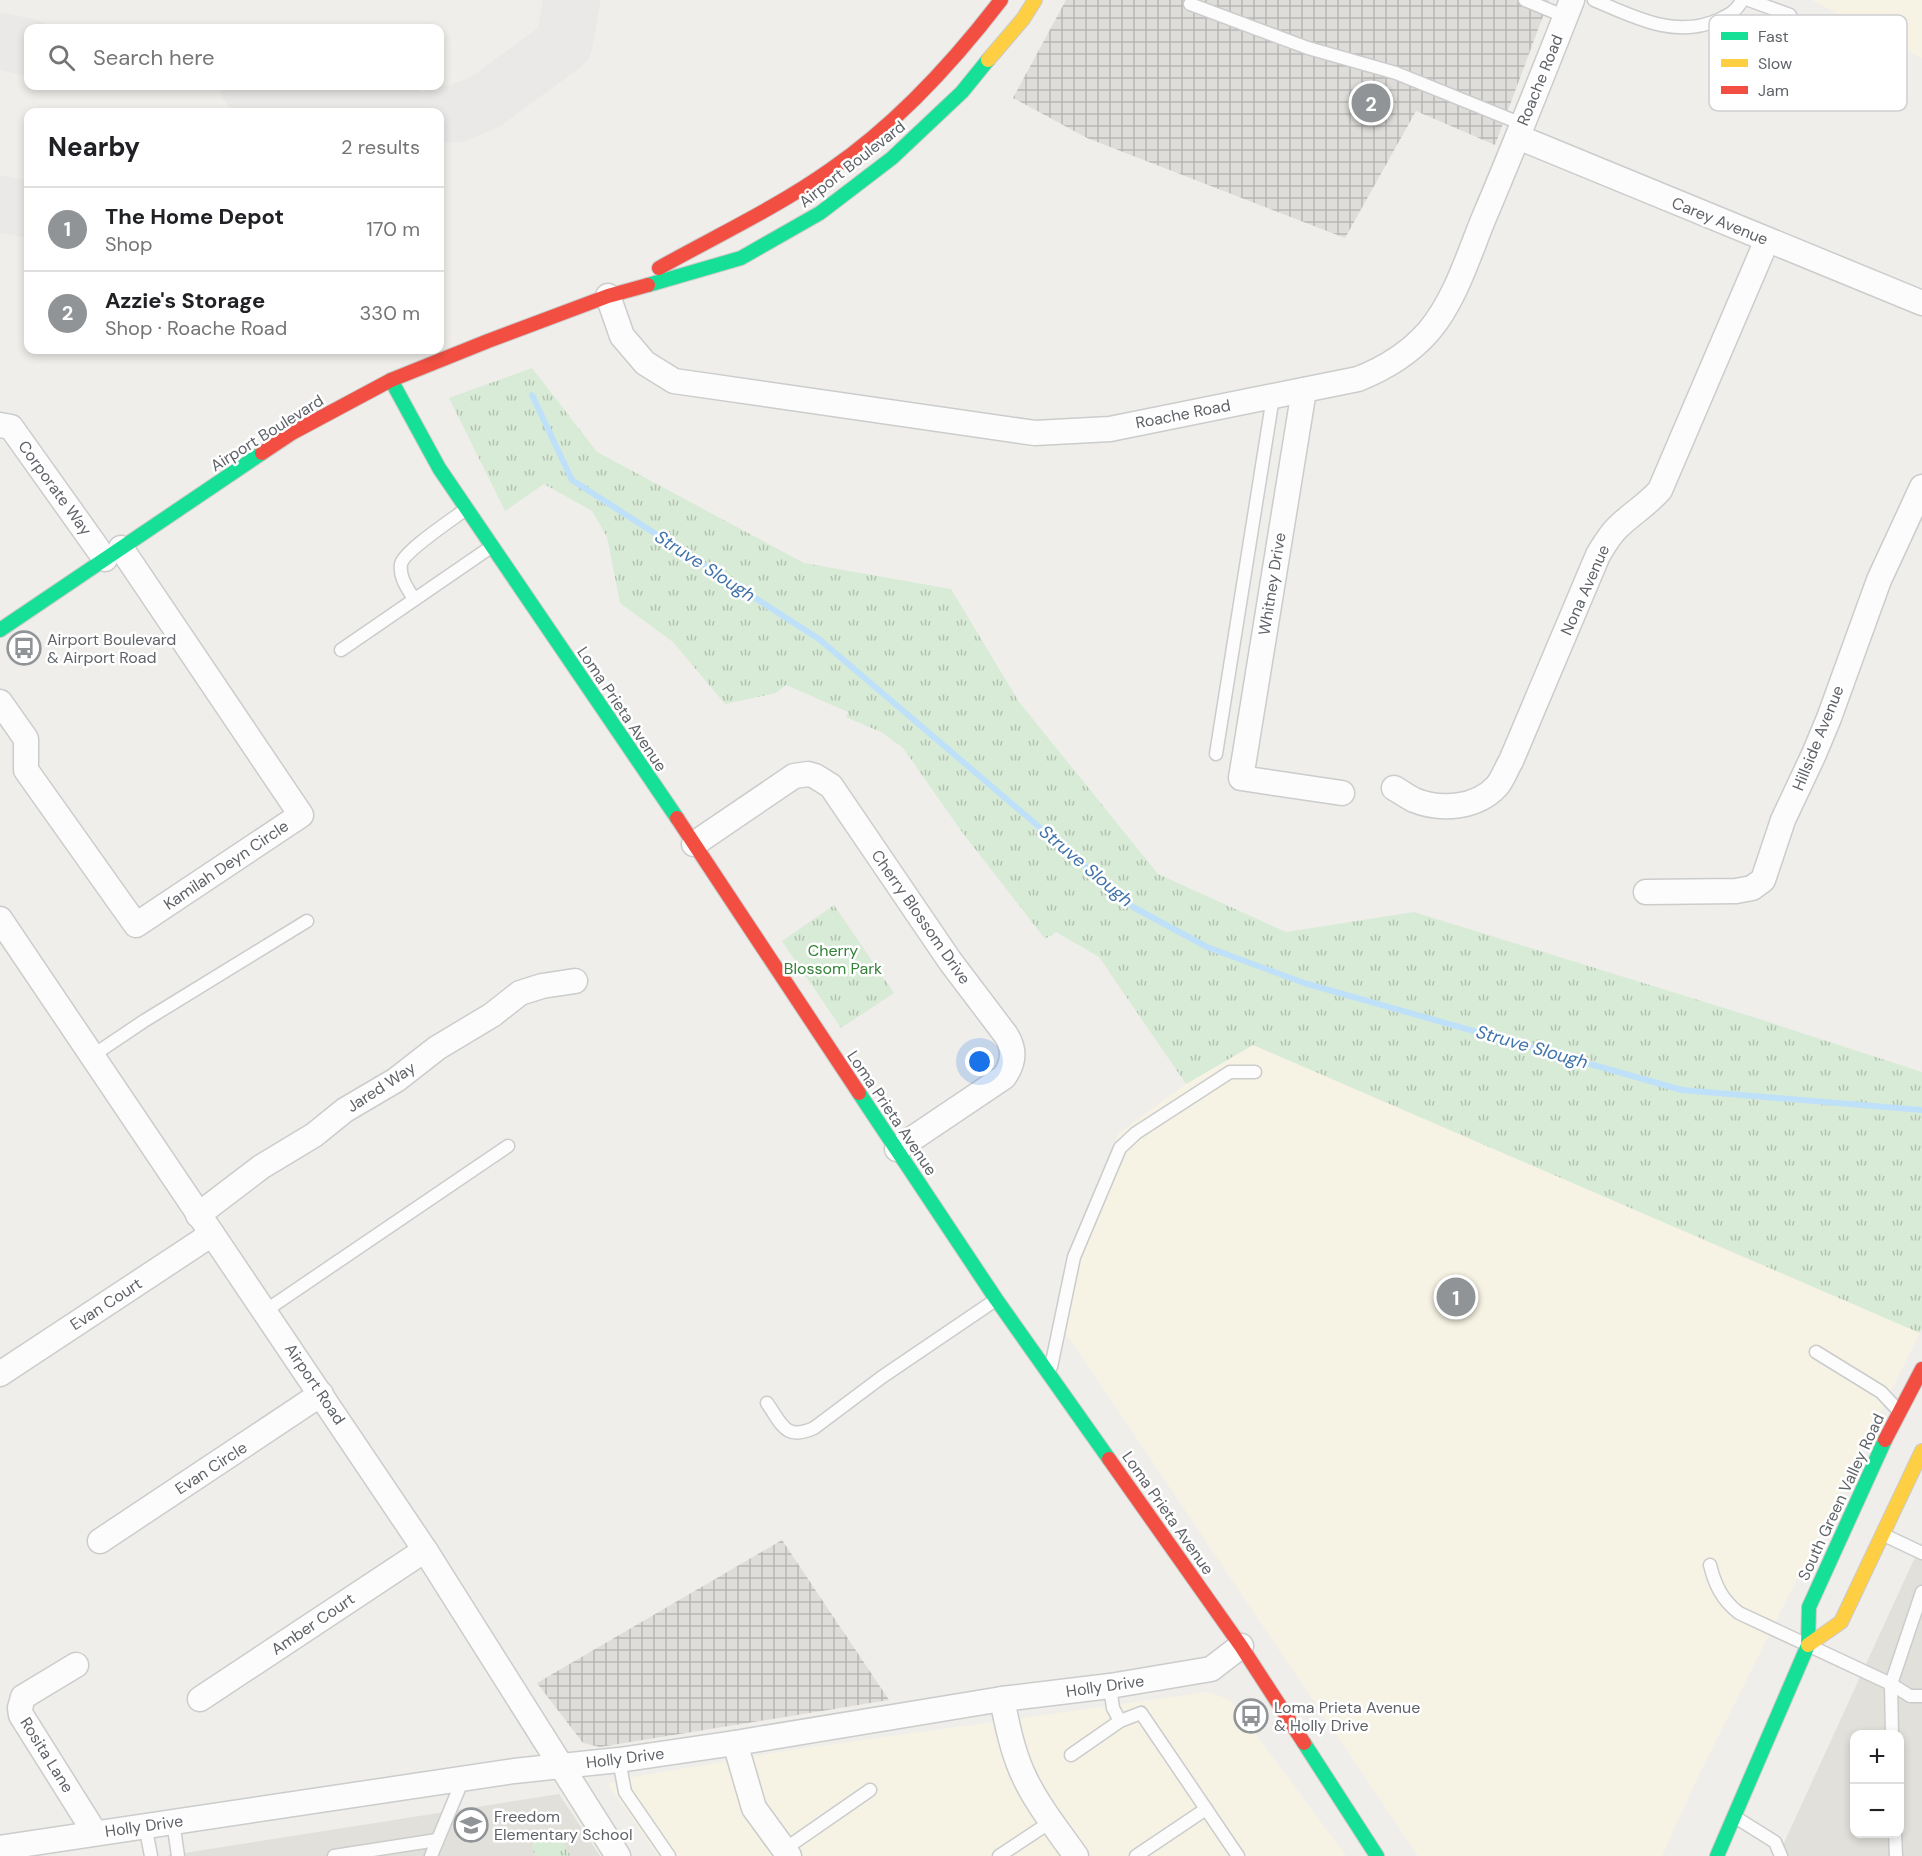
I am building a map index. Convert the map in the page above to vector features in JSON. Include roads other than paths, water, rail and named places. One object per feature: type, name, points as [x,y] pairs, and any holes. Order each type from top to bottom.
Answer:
[{"type":"main road","name":"Airport Boulevard","points":[[608,296],[804,187],[873,138],[943,71],[1001,0]]},
{"type":"main road","name":"Airport Boulevard","points":[[0,630],[292,433],[391,380],[608,296],[741,258],[820,213],[892,158],[962,92],[1023,19],[1035,0]]},
{"type":"main road","name":"Loma Prieta Avenue","points":[[391,380],[439,468],[694,844],[996,1299],[1241,1646],[1377,1856]]},
{"type":"main road","name":"South Green Valley Road","points":[[1717,1856],[1808,1645],[1809,1607],[1899,1412],[1922,1369]]},
{"type":"main road","points":[[1808,1645],[1841,1622],[1922,1451]]},
{"type":"street","name":"Roache Road","points":[[608,296],[622,336],[645,363],[674,381],[1035,433],[1110,429],[1358,379],[1388,366],[1409,351],[1439,316],[1455,286],[1569,8]]},
{"type":"street","name":"Carey Avenue","points":[[1520,131],[1767,240],[1922,303]]},
{"type":"street","name":"Nona Avenue","points":[[1394,788],[1414,800],[1431,805],[1447,806],[1476,801],[1488,795],[1498,784],[1511,761],[1598,555],[1607,539],[1619,526],[1651,501],[1660,490],[1767,240]]},
{"type":"street","name":"Whitney Drive","points":[[1304,390],[1241,778],[1342,793]]},
{"type":"street","name":"Corporate Way","points":[[0,425],[11,427],[113,554]]},
{"type":"street","name":"Hillside Avenue","points":[[1646,892],[1736,891],[1752,888],[1763,880],[1783,820],[1829,718],[1879,580],[1922,487]]},
{"type":"street","name":"Kamilah Deyn Circle","points":[[0,702],[26,739],[26,770],[136,926],[301,815],[113,554]]},
{"type":"street","name":"Cherry Blossom Drive","points":[[694,844],[788,779],[808,774],[821,778],[831,786],[950,961],[1010,1041],[1013,1053],[1004,1077],[897,1149]]},
{"type":"street","name":"Airport Road","points":[[0,920],[425,1550],[618,1856]]},
{"type":"street","name":"Jared Way","points":[[198,1215],[261,1167],[307,1140],[345,1110],[396,1080],[432,1051],[492,1015],[520,993],[542,986],[575,981]]},
{"type":"street","name":"Evan Court","points":[[0,1374],[212,1234]]},
{"type":"street","name":"Evan Circle","points":[[100,1541],[321,1394]]},
{"type":"street","name":"Amber Court","points":[[200,1699],[425,1550]]},
{"type":"street","name":"Holly Drive","points":[[5,1850],[145,1825],[562,1765],[619,1760],[1002,1699],[1110,1686],[1211,1669],[1241,1646]]},
{"type":"street","name":"Rosita Lane","points":[[76,1665],[23,1697],[20,1708],[21,1715],[95,1833]]},
{"type":"street","points":[[1002,1699],[1013,1748],[1022,1772],[1037,1800],[1076,1856]]},
{"type":"street","points":[[735,1743],[754,1808],[783,1854]]},
{"type":"lane","points":[[1525,0],[1569,8]]},
{"type":"lane","points":[[1594,0],[1656,25],[1679,28],[1709,23]]},
{"type":"lane","points":[[1727,15],[1738,8],[1742,0]]},
{"type":"lane","points":[[1749,0],[1790,15]]},
{"type":"lane","points":[[1190,4],[1308,48],[1396,73],[1520,131]]},
{"type":"lane","points":[[1216,754],[1273,397]]},
{"type":"lane","points":[[414,599],[402,580],[401,564],[407,553],[467,508]]},
{"type":"lane","points":[[341,650],[492,546]]},
{"type":"lane","points":[[92,1056],[144,1021],[307,921]]},
{"type":"lane","points":[[1050,1374],[1074,1257],[1120,1148],[1136,1133],[1230,1072],[1255,1072]]},
{"type":"lane","points":[[265,1311],[508,1146]]},
{"type":"lane","points":[[767,1403],[786,1429],[792,1433],[814,1428],[882,1377],[996,1299]]},
{"type":"lane","points":[[1816,1352],[1881,1392],[1899,1412]]},
{"type":"lane","points":[[1882,1534],[1922,1553]]},
{"type":"lane","points":[[1710,1565],[1718,1590],[1732,1608],[1749,1619],[1891,1684],[1910,1696],[1922,1696]]},
{"type":"lane","points":[[1892,1730],[1891,1684],[1922,1592]]},
{"type":"lane","points":[[1110,1686],[1113,1708],[1120,1720]]},
{"type":"lane","points":[[1071,1755],[1120,1720],[1141,1713],[1238,1856]]},
{"type":"lane","points":[[619,1760],[625,1792],[669,1856]]},
{"type":"lane","points":[[431,1856],[463,1779]]},
{"type":"lane","points":[[783,1854],[870,1790]]},
{"type":"lane","points":[[1136,1856],[1206,1809]]},
{"type":"lane","points":[[1734,1816],[1775,1842],[1780,1856]]},
{"type":"lane","points":[[173,1821],[178,1856]]},
{"type":"lane","points":[[999,1856],[1052,1821]]},
{"type":"lane","points":[[145,1825],[151,1856]]},
{"type":"lane","points":[[1895,1838],[1896,1856]]},
{"type":"lane","points":[[334,1856],[437,1840]]},
{"type":"waterway","name":"Struve Slough","points":[[532,395],[572,480],[819,639],[1133,907],[1207,947],[1304,983],[1682,1090],[1922,1110]]},
{"type":"place","name":"Azzie's Storage","points":[[1371,103]]},
{"type":"place","name":"Airport Boulevard & Airport Road","points":[[24,648]]},
{"type":"place","name":"The Home Depot","points":[[1456,1297]]},
{"type":"place","name":"Loma Prieta Avenue & Holly Drive","points":[[1251,1716]]},
{"type":"place","name":"Freedom Elementary School","points":[[471,1825]]},
{"type":"park label","name":"Cherry Blossom Park","points":[[833,959]]}]
